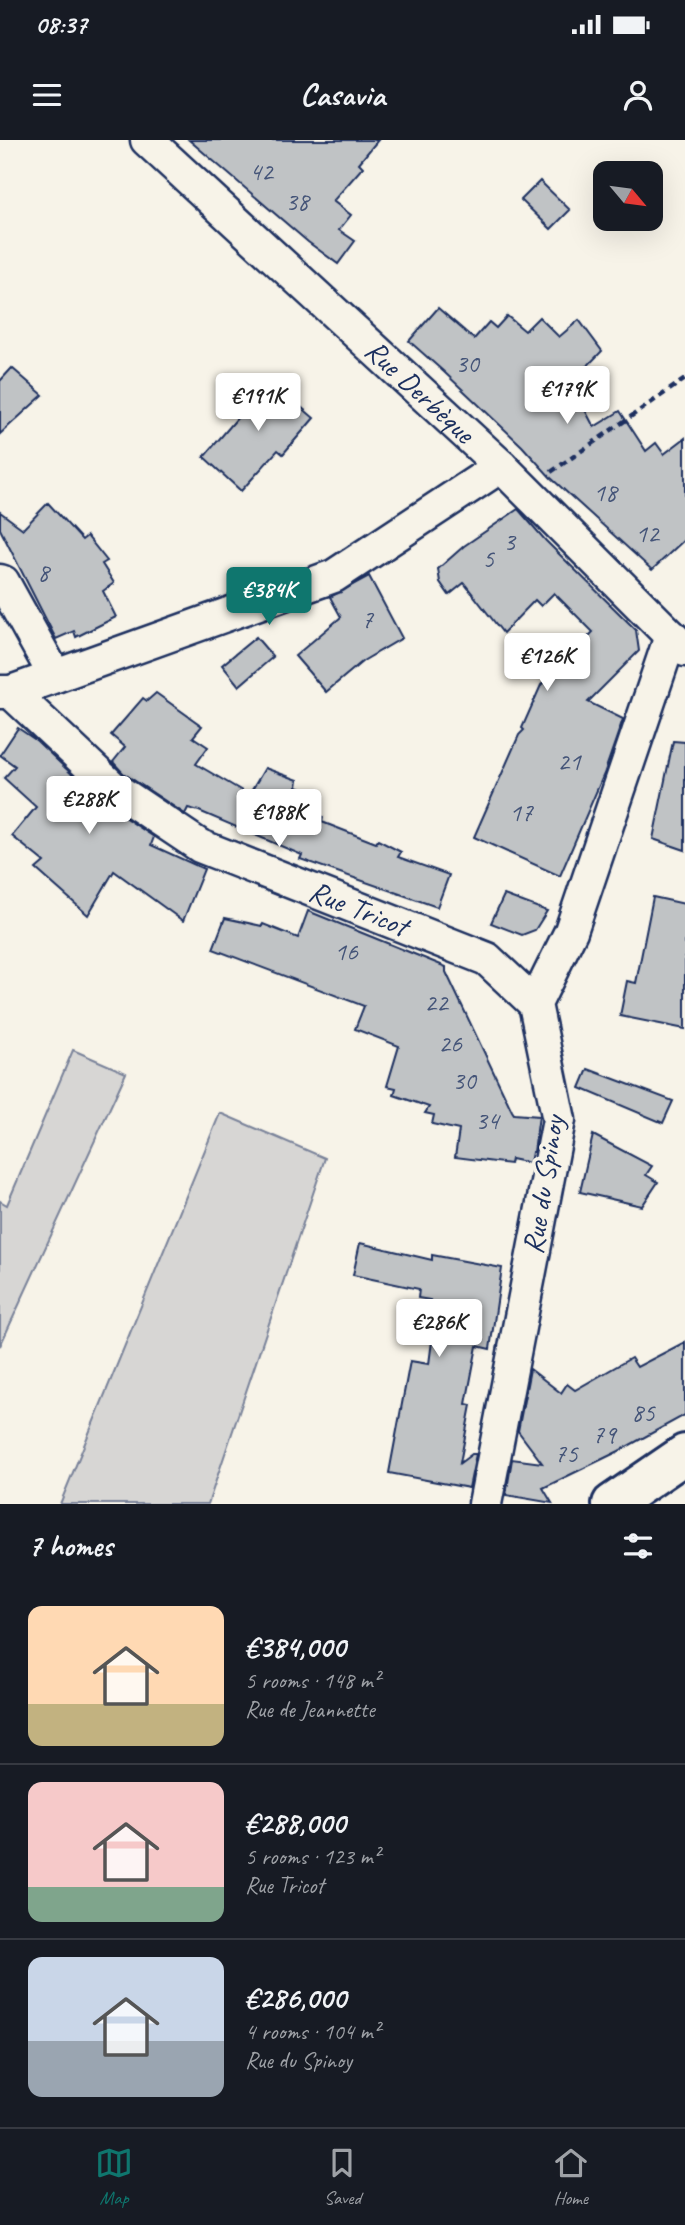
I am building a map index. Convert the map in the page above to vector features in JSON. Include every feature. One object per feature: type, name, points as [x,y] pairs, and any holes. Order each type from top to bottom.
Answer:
[{"type":"street","name":"Rue Derbèque","points":[[147,140],[500,466],[678,643]]},
{"type":"street","points":[[5,692],[334,576],[500,466]]},
{"type":"street","points":[[0,581],[55,676]]},
{"type":"street","points":[[536,1004],[571,931],[678,643]]},
{"type":"street","name":"Rue Tricot","points":[[5,692],[112,787],[200,846],[487,959],[536,1004]]},
{"type":"street","name":"Rue du Spinoy","points":[[485,1504],[559,1120],[536,1004]]},
{"type":"street","points":[[612,1504],[685,1454]]},
{"type":"path","points":[[524,489],[685,379]]},
{"type":"shaded area","points":[[73,1050],[126,1073],[0,1346],[0,1201],[7,1205]]},
{"type":"shaded area","points":[[220,1113],[325,1158],[208,1504],[60,1504]]},
{"type":"building","points":[[189,140],[378,140],[359,163],[363,167],[333,201],[351,215],[339,230],[355,241],[338,264],[308,242]]},
{"type":"building","points":[[540,181],[570,210],[551,229],[521,200]]},
{"type":"building","points":[[438,308],[474,339],[489,322],[496,328],[507,316],[525,331],[539,317],[559,337],[579,320],[602,351],[571,383],[594,427],[620,411],[646,451],[656,443],[664,454],[685,438],[685,539],[652,570],[551,478],[522,446],[409,341]]},
{"type":"building","points":[[12,368],[43,395],[0,434],[0,381]]},
{"type":"building","points":[[256,377],[267,378],[314,418],[283,454],[278,450],[241,491],[204,457],[250,403],[245,390]]},
{"type":"building","points":[[48,503],[82,540],[87,536],[107,561],[102,564],[114,583],[103,591],[116,617],[76,637],[74,631],[56,639],[0,529],[0,512],[23,529]]},
{"type":"building","points":[[518,509],[546,541],[636,630],[639,651],[588,702],[623,719],[604,774],[560,876],[474,837],[519,735],[524,730],[522,728],[541,685],[593,632],[554,593],[541,606],[535,600],[503,633],[464,583],[449,595],[440,582],[438,569],[464,546]]},
{"type":"building","points":[[369,576],[402,638],[363,661],[326,692],[295,656],[341,617],[330,597]]},
{"type":"building","points":[[256,637],[273,657],[239,686],[222,665]]},
{"type":"building","points":[[156,693],[202,726],[193,737],[208,747],[196,764],[249,795],[265,768],[298,780],[297,787],[302,789],[295,806],[323,817],[322,822],[376,843],[378,840],[401,852],[398,857],[449,875],[437,907],[300,859],[302,855],[199,811],[188,808],[185,814],[123,773],[113,762],[125,747],[111,735],[143,698],[147,701]]},
{"type":"building","points":[[18,728],[37,741],[100,801],[154,837],[151,845],[204,869],[183,921],[114,871],[88,915],[36,869],[44,862],[12,836],[36,807],[4,778],[15,766],[0,755]]},
{"type":"building","points":[[673,741],[685,742],[685,850],[653,839]]},
{"type":"building","points":[[504,895],[547,911],[535,930],[522,935],[491,923]]},
{"type":"building","points":[[653,897],[685,904],[685,1029],[620,1016],[627,981],[636,983]]},
{"type":"building","points":[[308,911],[446,967],[512,1111],[514,1114],[539,1116],[530,1163],[511,1159],[510,1164],[455,1157],[459,1130],[432,1124],[434,1115],[425,1113],[429,1107],[394,1095],[396,1088],[387,1086],[399,1046],[355,1029],[364,1006],[213,949],[225,918],[262,926],[263,924],[298,938]]},
{"type":"building","points":[[588,1069],[673,1101],[663,1123],[580,1088]]},
{"type":"building","points":[[593,1135],[652,1166],[646,1175],[658,1182],[642,1206],[580,1192]]},
{"type":"building","points":[[360,1243],[432,1260],[432,1255],[502,1268],[490,1349],[477,1346],[466,1404],[471,1405],[460,1463],[476,1454],[469,1488],[389,1473],[410,1361],[429,1364],[432,1341],[446,1317],[427,1315],[430,1300],[418,1298],[419,1289],[353,1275]]},
{"type":"building","points":[[685,1342],[685,1415],[543,1488],[552,1503],[506,1495],[512,1459],[542,1463],[518,1431],[530,1369],[561,1393],[567,1384],[575,1390],[631,1358],[637,1367]]}]
